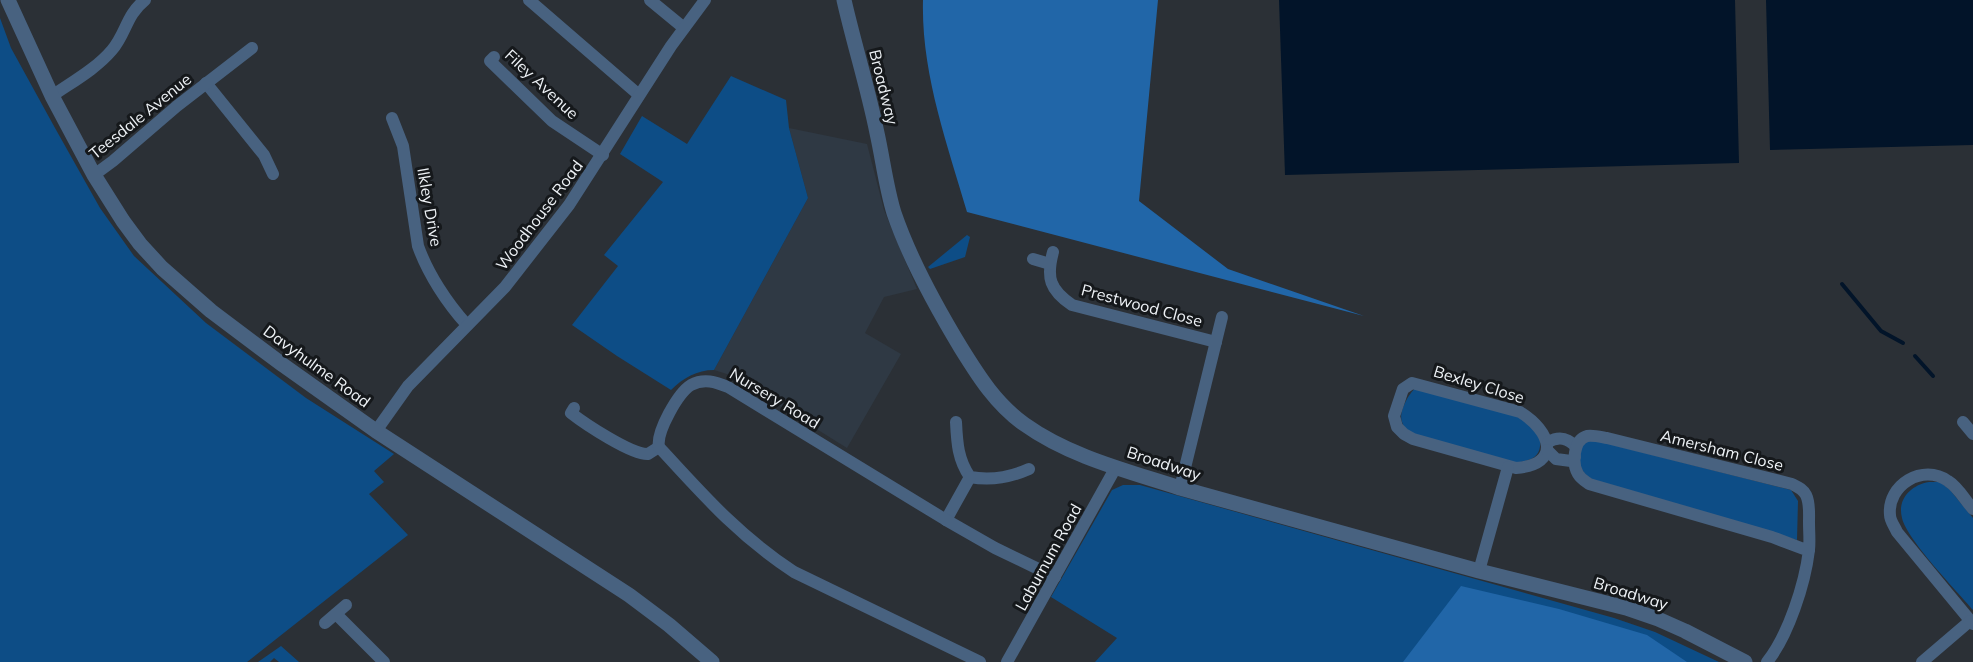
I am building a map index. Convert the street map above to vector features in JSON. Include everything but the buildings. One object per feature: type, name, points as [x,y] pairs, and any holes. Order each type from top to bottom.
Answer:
[{"type":"street","name":"Davyhulme Road","points":[[8,0],[52,96],[94,175],[140,244],[179,285],[283,365],[376,430],[629,595],[712,662]]},
{"type":"street","points":[[52,96],[93,68],[109,53],[119,38],[128,17],[145,0]]},
{"type":"street","points":[[529,0],[639,95]]},
{"type":"street","points":[[650,0],[684,28]]},
{"type":"street","name":"Woodhouse Road","points":[[376,430],[408,386],[487,306],[520,269],[569,206],[639,95],[705,0]]},
{"type":"street","name":"Broadway","points":[[844,0],[877,131],[885,182],[894,213],[916,265],[947,325],[978,376],[1005,409],[1045,438],[1116,467],[1180,488],[1479,571],[1626,608],[1658,619],[1745,662]]},
{"type":"street","name":"Teesdale Avenue","points":[[94,175],[252,48]]},
{"type":"street","name":"Filey Avenue","points":[[494,57],[490,61],[544,114],[562,129],[603,155]]},
{"type":"street","name":"Teesdale Avenue","points":[[206,83],[264,155],[273,174]]},
{"type":"street","name":"Ilkley Drive","points":[[392,118],[403,146],[418,246],[453,308],[467,325]]},
{"type":"street","name":"Prestwood Close","points":[[1033,259],[1052,258],[1049,275],[1053,288],[1060,297],[1072,305],[1216,342]]},
{"type":"street","name":"Prestwood Close","points":[[1180,488],[1222,317]]},
{"type":"street","name":"Nursery Road","points":[[659,447],[661,428],[683,392],[699,382],[718,382],[946,520],[1055,577]]},
{"type":"street","name":"Bexley Close","points":[[1561,461],[1548,446],[1542,429],[1534,420],[1520,412],[1417,383],[1412,383],[1403,389],[1394,416],[1397,427],[1413,439],[1508,467],[1525,467],[1540,460],[1548,446],[1557,438],[1572,442],[1575,452]]},
{"type":"street","points":[[574,408],[571,413],[587,425],[638,453],[648,454],[659,447],[722,515],[765,553],[794,572],[980,662]]},
{"type":"street","points":[[956,422],[957,447],[963,467],[970,477],[982,479],[1014,476],[1029,469]]},
{"type":"street","points":[[1963,422],[1973,434]]},
{"type":"street","name":"Amersham Close","points":[[1561,461],[1571,461],[1582,439],[1588,436],[1607,438],[1801,488],[1809,504],[1809,550],[1786,632],[1779,647],[1767,662]]},
{"type":"street","points":[[1575,452],[1578,473],[1589,484],[1772,537],[1809,550]]},
{"type":"street","name":"Laburnum Road","points":[[1007,662],[1116,467]]},
{"type":"street","points":[[1479,571],[1508,467]]},
{"type":"street","points":[[1922,662],[1972,622],[1897,532],[1890,517],[1891,503],[1897,490],[1907,480],[1927,473],[1949,481],[1973,509]]},
{"type":"street","points":[[946,520],[970,477]]},
{"type":"street","points":[[325,622],[346,605]]},
{"type":"street","points":[[336,614],[384,662]]},
{"type":"shaded area","points":[[923,0],[1158,0],[1139,201],[1228,269],[1364,316],[967,212],[931,81],[923,27]]},
{"type":"shaded area","points":[[1279,0],[1735,0],[1739,163],[1285,175]]},
{"type":"shaded area","points":[[1766,0],[1973,0],[1973,145],[1770,150]]},
{"type":"shaded area","points":[[0,18],[11,48],[100,208],[134,256],[206,323],[306,398],[394,454],[374,471],[384,482],[369,494],[408,535],[247,662],[0,662]]},
{"type":"shaded area","points":[[731,76],[786,100],[789,128],[808,198],[714,370],[702,371],[691,376],[671,390],[572,325],[618,266],[604,255],[663,182],[620,154],[642,116],[687,144]]},
{"type":"shaded area","points":[[789,128],[867,144],[884,210],[917,289],[884,297],[865,333],[901,354],[847,448],[730,375],[714,370],[808,198]]},
{"type":"shaded area","points":[[967,235],[970,237],[965,257],[930,269],[928,267]]},
{"type":"shaded area","points":[[1417,387],[1516,414],[1540,434],[1540,447],[1536,456],[1514,463],[1420,437],[1409,431],[1403,425],[1401,418],[1405,403]]},
{"type":"shaded area","points":[[1590,439],[1791,490],[1798,501],[1797,540],[1601,484],[1586,475],[1581,467],[1579,449]]},
{"type":"shaded area","points":[[1929,482],[1940,482],[1950,490],[1973,518],[1973,610],[1922,552],[1902,518],[1902,505],[1907,494],[1916,486]]},
{"type":"shaded area","points":[[1123,485],[1140,485],[1614,618],[1655,632],[1719,662],[1095,662],[1117,638],[1051,597],[1112,490]]},
{"type":"shaded area","points":[[1461,586],[1559,609],[1647,635],[1687,662],[1403,662]]},
{"type":"shaded area","points":[[281,646],[299,662],[279,662],[274,658],[270,662],[258,662]]},
{"type":"waterway","points":[[1842,284],[1881,331],[1903,343]]},
{"type":"waterway","points":[[1915,356],[1933,376]]}]
